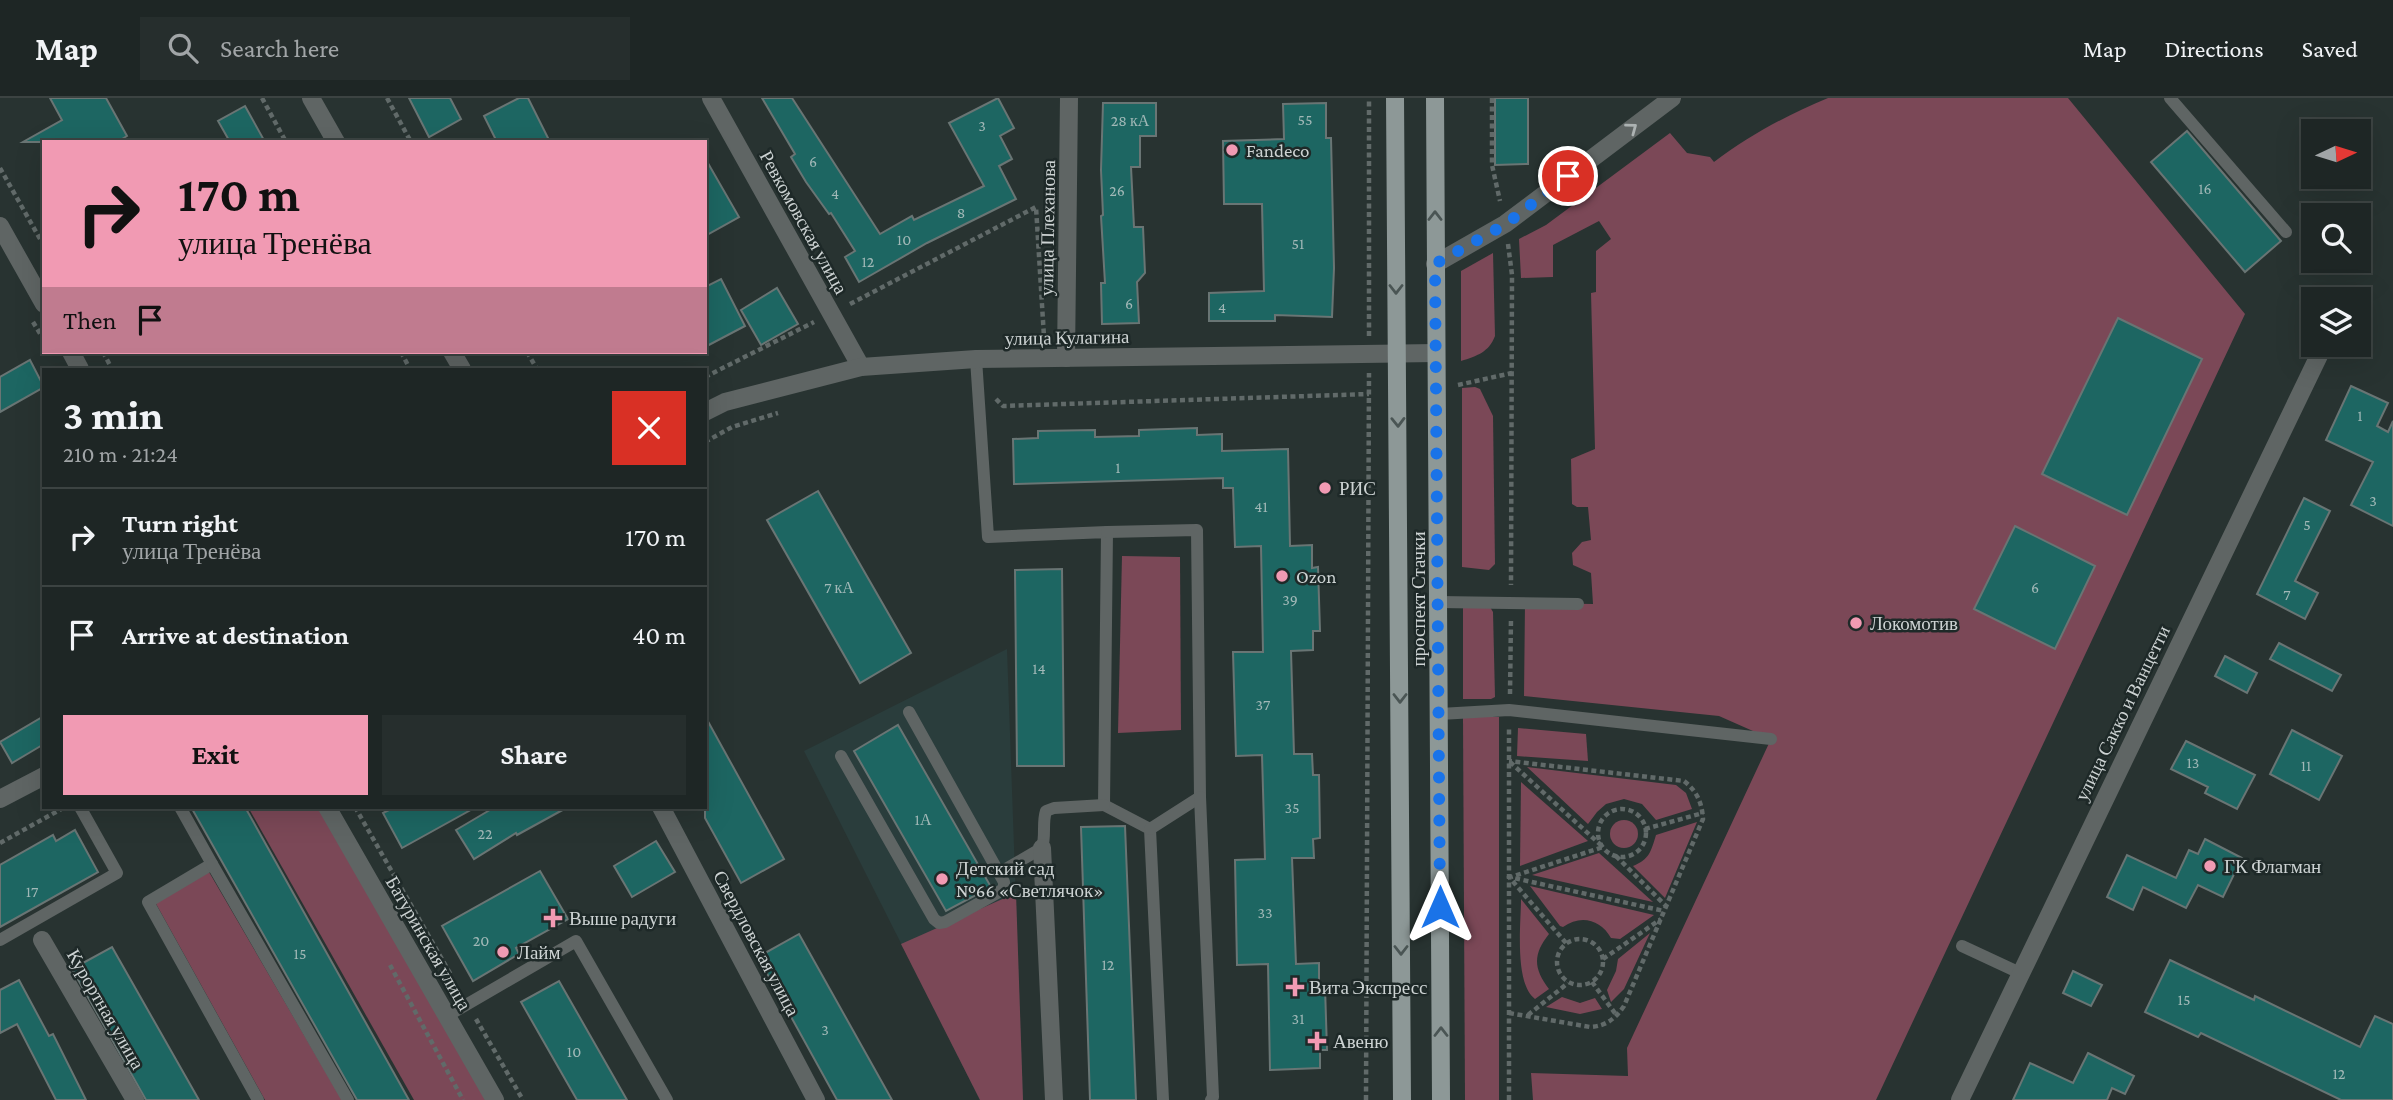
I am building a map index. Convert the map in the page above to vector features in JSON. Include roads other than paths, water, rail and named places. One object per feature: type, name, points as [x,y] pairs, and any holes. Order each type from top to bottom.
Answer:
[{"type":"main road","name":"проспект Стачки","points":[[1395,98],[1402,1100]]},
{"type":"main road","name":"проспект Стачки","points":[[1435,98],[1441,1100]]},
{"type":"street","points":[[311,98],[335,140]]},
{"type":"street","name":"Ревкомовская улица","points":[[710,98],[861,367]]},
{"type":"street","points":[[1435,264],[1506,224],[1672,98]]},
{"type":"street","name":"улица Плеханова","points":[[1066,358],[1069,99]]},
{"type":"street","points":[[0,226],[42,300]]},
{"type":"street","name":"улица Кулагина","points":[[707,411],[725,402],[861,367],[976,359],[1436,353]]},
{"type":"street","name":"улица Сакко и Ванцетти","points":[[1960,1100],[2318,357]]},
{"type":"street","points":[[0,799],[42,777]]},
{"type":"street","name":"Батуринская улица","points":[[328,809],[495,1100]]},
{"type":"street","name":"Свердловская улица","points":[[662,809],[816,1100]]},
{"type":"street","points":[[1042,849],[1054,1100]]},
{"type":"street","name":"Курортная улица","points":[[42,940],[135,1100]]},
{"type":"lane","points":[[2170,98],[2286,232]]},
{"type":"lane","points":[[976,359],[988,537],[1197,530],[1200,797],[1213,1097],[1211,1100]]},
{"type":"lane","points":[[1104,805],[1107,532]]},
{"type":"lane","points":[[1439,602],[1578,604]]},
{"type":"lane","points":[[1440,714],[1509,710],[1771,739]]},
{"type":"lane","points":[[841,756],[934,919],[939,923],[945,922],[999,892],[1004,888],[1004,882],[909,712]]},
{"type":"lane","points":[[1150,830],[1200,797]]},
{"type":"lane","points":[[999,873],[1042,849],[1043,820],[1046,811],[1054,808],[1104,805],[1150,830]]},
{"type":"lane","points":[[0,940],[117,873],[81,809]]},
{"type":"lane","points":[[181,809],[348,1100]]},
{"type":"lane","points":[[1150,830],[1163,1100]]},
{"type":"lane","points":[[212,864],[148,902],[258,1100]]},
{"type":"lane","points":[[447,1016],[576,941],[667,1100]]},
{"type":"lane","points":[[1962,946],[2020,973]]},
{"type":"place","name":"Fandeco","points":[[1232,150]]},
{"type":"place","name":"РИС","points":[[1325,488]]},
{"type":"place","name":"Ozon","points":[[1282,576]]},
{"type":"place","name":"Локомотив","points":[[1856,623]]},
{"type":"place","name":"ГК Флагман","points":[[2210,866]]},
{"type":"place","name":"Детский сад №66 «Светлячок»","points":[[942,879]]},
{"type":"place","name":"Выше радуги","points":[[553,918]]},
{"type":"place","name":"Лайм","points":[[503,952]]},
{"type":"place","name":"Вита Экспресс","points":[[1295,987]]},
{"type":"place","name":"Авеню","points":[[1317,1041]]}]
